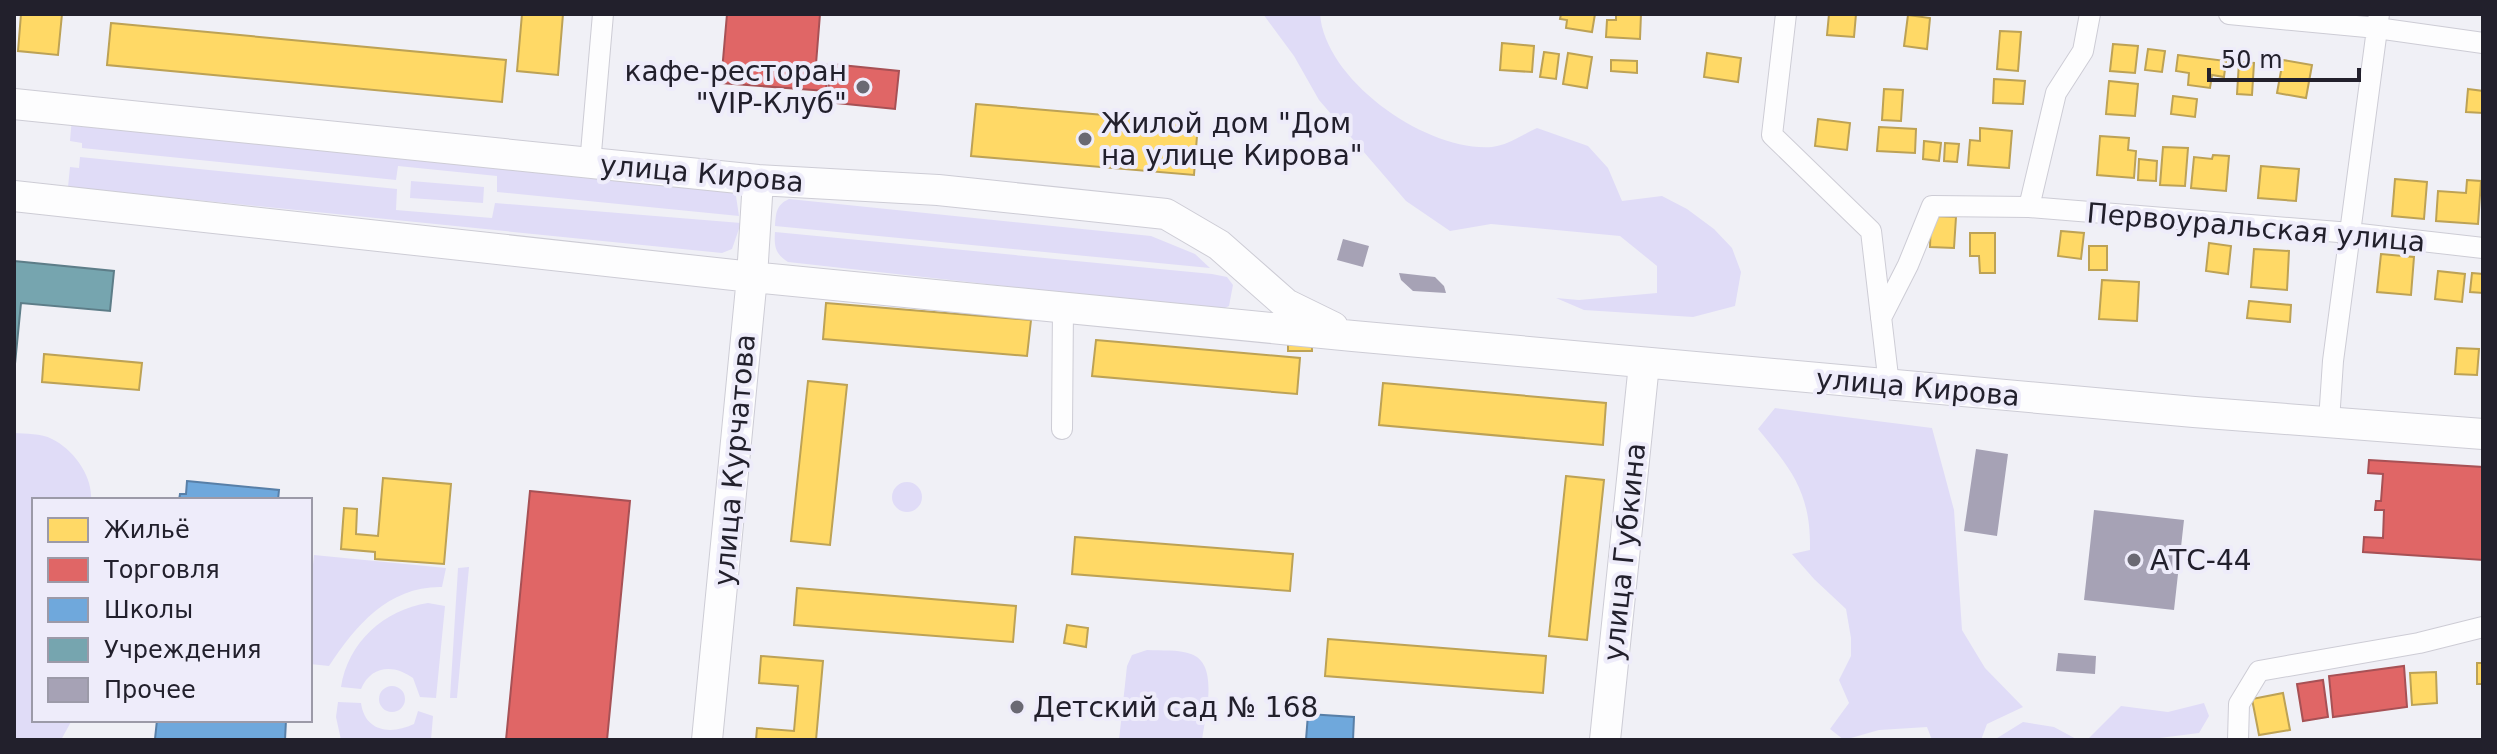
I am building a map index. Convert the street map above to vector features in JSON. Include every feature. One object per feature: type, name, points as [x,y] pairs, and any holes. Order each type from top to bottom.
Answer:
[{"type":"main road","name":"улица Кирова","points":[[14,104],[590,164],[758,180],[938,190],[1166,214],[1219,245],[1286,304],[1353,336]]},
{"type":"main road","name":"улица Курчатова","points":[[707,740],[752,277],[758,180]]},
{"type":"main road","name":"улица Кирова","points":[[14,196],[752,277],[1353,336],[2194,412],[2483,434]]},
{"type":"main road","name":"улица Губкина","points":[[1605,740],[1644,364]]},
{"type":"street","points":[[590,164],[603,14]]},
{"type":"street","points":[[1786,14],[1772,135],[1871,231],[1889,385]]},
{"type":"street","points":[[2029,207],[2056,93],[2083,51],[2090,14]]},
{"type":"street","points":[[2229,14],[2378,21],[2483,43]]},
{"type":"street","points":[[2329,421],[2333,361],[2378,21]]},
{"type":"street","name":"Первоуральская улица","points":[[1881,318],[1908,265],[1932,206],[2029,207],[2351,233],[2483,248]]},
{"type":"street","points":[[1062,429],[1063,307]]},
{"type":"street","points":[[2238,740],[2239,704],[2259,671],[2419,643],[2483,627]]},
{"type":"shaded area","points":[[1263,14],[1320,14],[1326,39],[1340,64],[1359,87],[1410,125],[1438,138],[1492,147],[1537,128],[1588,146],[1608,168],[1622,201],[1662,196],[1687,209],[1714,229],[1732,248],[1741,272],[1735,306],[1693,317],[1584,310],[1556,298],[1579,300],[1657,293],[1657,266],[1620,236],[1491,224],[1450,231],[1406,201],[1319,100],[1294,56]]},
{"type":"shaded area","points":[[72,117],[727,189],[736,196],[739,216],[497,192],[497,176],[398,166],[396,180],[82,148],[82,143],[70,141]]},
{"type":"shaded area","points":[[80,157],[397,189],[396,210],[492,218],[495,203],[741,223],[732,249],[722,253],[68,187],[70,167],[79,168]]},
{"type":"shaded area","points":[[411,181],[484,187],[483,203],[410,198]]},
{"type":"shaded area","points":[[789,199],[1151,236],[1195,254],[1210,268],[775,226],[781,204]]},
{"type":"shaded area","points":[[775,232],[1212,274],[1227,277],[1233,285],[1229,306],[1221,310],[788,262],[776,249]]},
{"type":"shaded area","points":[[1775,408],[1932,428],[1954,510],[1962,630],[1985,668],[2023,707],[1987,724],[1981,740],[1932,740],[1927,727],[1879,730],[1844,740],[1830,729],[1849,703],[1839,680],[1851,656],[1851,638],[1846,609],[1792,554],[1810,550],[1809,530],[1803,497],[1790,470],[1758,429]]},
{"type":"shaded area","points":[[14,433],[43,436],[67,449],[85,473],[91,498],[32,498],[32,722],[71,722],[61,740],[14,740]]},
{"type":"shaded area","points":[[907,482],[913,483],[921,491],[921,503],[913,511],[907,512],[901,511],[893,503],[892,497],[893,491],[901,483]]},
{"type":"shaded area","points":[[314,555],[446,568],[442,587],[423,588],[390,601],[363,623],[329,666],[312,664]]},
{"type":"shaded area","points":[[469,567],[457,698],[450,698],[458,568]]},
{"type":"shaded area","points":[[428,603],[445,606],[436,698],[420,697],[413,678],[391,669],[371,675],[361,689],[341,687],[351,656],[371,631],[397,613]]},
{"type":"shaded area","points":[[1147,650],[1191,654],[1205,668],[1208,692],[1202,740],[1119,740],[1127,666],[1132,655]]},
{"type":"shaded area","points":[[392,686],[401,690],[405,699],[401,708],[392,712],[383,708],[379,699],[383,690]]},
{"type":"shaded area","points":[[338,702],[361,703],[363,713],[373,725],[388,730],[414,724],[418,711],[433,716],[431,740],[341,740],[336,717]]},
{"type":"shaded area","points":[[2204,703],[2209,716],[2199,733],[2144,740],[2087,740],[2121,706],[2168,712]]},
{"type":"shaded area","points":[[2023,722],[2054,727],[2078,740],[1994,740]]},
{"type":"building: Жильё","points":[[21,14],[62,14],[58,55],[18,51]]},
{"type":"building: Жильё","points":[[522,14],[563,14],[558,75],[517,71]]},
{"type":"building: Жильё","points":[[1561,14],[1595,14],[1592,32],[1566,28],[1567,20],[1560,19]]},
{"type":"building: Жильё","points":[[1616,14],[1641,14],[1640,39],[1606,37],[1607,20],[1616,20]]},
{"type":"building: Жильё","points":[[1829,14],[1856,14],[1854,37],[1827,35]]},
{"type":"building: Жильё","points":[[1908,15],[1930,18],[1927,49],[1904,46]]},
{"type":"building: Жильё","points":[[111,23],[506,60],[502,102],[107,65]]},
{"type":"building: Жильё","points":[[2000,31],[2021,32],[2018,71],[1997,69]]},
{"type":"building: Жильё","points":[[1502,43],[1534,46],[1532,72],[1500,70]]},
{"type":"building: Жильё","points":[[2113,44],[2138,46],[2135,73],[2110,71]]},
{"type":"building: Жильё","points":[[2148,49],[2165,51],[2162,72],[2145,70]]},
{"type":"building: Жильё","points":[[1544,52],[1559,54],[1556,79],[1540,77]]},
{"type":"building: Жильё","points":[[1568,53],[1592,57],[1587,88],[1563,84]]},
{"type":"building: Жильё","points":[[1707,53],[1741,58],[1738,82],[1704,77]]},
{"type":"building: Жильё","points":[[2178,55],[2226,61],[2224,77],[2212,75],[2210,88],[2188,85],[2189,73],[2176,71]]},
{"type":"building: Жильё","points":[[1611,60],[1637,61],[1637,73],[1611,71]]},
{"type":"building: Жильё","points":[[2283,60],[2312,65],[2306,98],[2277,93]]},
{"type":"building: Жильё","points":[[2239,62],[2254,63],[2252,95],[2237,94]]},
{"type":"building: Жильё","points":[[1994,79],[2025,81],[2023,104],[1993,103]]},
{"type":"building: Жильё","points":[[2109,81],[2138,84],[2135,116],[2106,114]]},
{"type":"building: Жильё","points":[[1884,89],[1903,90],[1901,121],[1882,120]]},
{"type":"building: Жильё","points":[[2468,89],[2483,91],[2483,113],[2466,112]]},
{"type":"building: Жильё","points":[[2173,96],[2197,99],[2195,117],[2171,114]]},
{"type":"building: Жильё","name":"Жилой дом \"Дом на улице Кирова\"","points":[[976,104],[1198,123],[1194,175],[971,156]]},
{"type":"building: Жильё","points":[[1818,119],[1850,123],[1847,150],[1815,146]]},
{"type":"building: Жильё","points":[[1879,127],[1916,129],[1915,153],[1877,151]]},
{"type":"building: Жильё","points":[[1980,128],[2012,131],[2009,168],[1968,165],[1970,140],[1980,141]]},
{"type":"building: Жильё","points":[[2100,136],[2129,138],[2128,150],[2136,151],[2134,178],[2097,175]]},
{"type":"building: Жильё","points":[[1924,141],[1941,143],[1939,161],[1923,159]]},
{"type":"building: Жильё","points":[[1945,143],[1959,144],[1957,162],[1944,161]]},
{"type":"building: Жильё","points":[[2163,147],[2188,148],[2185,186],[2160,185]]},
{"type":"building: Жильё","points":[[2213,155],[2229,156],[2226,191],[2191,188],[2194,157],[2212,159]]},
{"type":"building: Жильё","points":[[2139,159],[2157,161],[2156,181],[2138,180]]},
{"type":"building: Жильё","points":[[2261,166],[2299,169],[2296,201],[2258,198]]},
{"type":"building: Жильё","points":[[2395,179],[2427,182],[2424,219],[2392,216]]},
{"type":"building: Жильё","points":[[2467,180],[2481,181],[2478,224],[2436,221],[2438,191],[2466,193]]},
{"type":"building: Жильё","points":[[1931,216],[1956,217],[1954,248],[1930,247]]},
{"type":"building: Жильё","points":[[2061,231],[2084,233],[2081,259],[2058,256]]},
{"type":"building: Жильё","points":[[1970,233],[1995,233],[1995,273],[1980,273],[1979,256],[1970,256]]},
{"type":"building: Жильё","points":[[2209,243],[2231,246],[2228,274],[2206,271]]},
{"type":"building: Жильё","points":[[2089,246],[2107,246],[2107,270],[2089,270]]},
{"type":"building: Жильё","points":[[2254,249],[2289,251],[2287,290],[2251,287]]},
{"type":"building: Жильё","points":[[2381,254],[2414,257],[2411,295],[2377,292]]},
{"type":"building: Жильё","points":[[2438,271],[2465,274],[2462,302],[2435,299]]},
{"type":"building: Жильё","points":[[2472,273],[2483,274],[2483,293],[2470,292]]},
{"type":"building: Жильё","points":[[2102,280],[2139,282],[2137,321],[2099,319]]},
{"type":"building: Жильё","points":[[2249,301],[2291,305],[2290,322],[2247,318]]},
{"type":"building: Жильё","points":[[826,303],[1031,320],[1027,356],[823,339]]},
{"type":"building: Жильё","points":[[1096,340],[1300,358],[1297,394],[1092,376]]},
{"type":"building: Жильё","points":[[1288,340],[1312,340],[1312,351],[1288,351]]},
{"type":"building: Жильё","points":[[2457,348],[2479,349],[2477,375],[2455,374]]},
{"type":"building: Жильё","points":[[44,354],[142,363],[139,390],[42,382]]},
{"type":"building: Жильё","points":[[808,381],[847,385],[830,545],[791,541]]},
{"type":"building: Жильё","points":[[1383,383],[1606,403],[1603,445],[1379,425]]},
{"type":"building: Жильё","points":[[1566,476],[1604,480],[1587,640],[1549,636]]},
{"type":"building: Жильё","points":[[383,478],[451,484],[444,564],[375,559],[375,552],[341,549],[344,508],[357,509],[356,534],[378,536]]},
{"type":"building: Жильё","points":[[1075,537],[1293,554],[1290,591],[1072,574]]},
{"type":"building: Жильё","points":[[797,588],[1016,606],[1013,642],[794,625]]},
{"type":"building: Жильё","points":[[1067,625],[1088,628],[1086,647],[1064,643]]},
{"type":"building: Жильё","points":[[1328,639],[1546,656],[1543,693],[1325,676]]},
{"type":"building: Жильё","points":[[761,656],[823,661],[816,740],[756,740],[757,728],[794,731],[798,686],[759,683]]},
{"type":"building: Жильё","points":[[2477,663],[2483,663],[2483,684],[2477,684]]},
{"type":"building: Жильё","points":[[2436,672],[2437,703],[2412,705],[2410,673]]},
{"type":"building: Жильё","points":[[2283,693],[2290,730],[2259,735],[2252,699]]},
{"type":"building: Торговля","points":[[727,14],[820,14],[816,64],[828,65],[826,91],[721,83]]},
{"type":"building: Торговля","name":"кафе-ресторан \"VIP-Клуб\"","points":[[831,64],[899,71],[895,109],[827,102]]},
{"type":"building: Торговля","points":[[2369,460],[2483,467],[2483,560],[2363,552],[2364,537],[2383,538],[2384,510],[2375,510],[2376,501],[2381,501],[2383,474],[2368,473]]},
{"type":"building: Торговля","points":[[530,491],[630,501],[607,740],[506,740]]},
{"type":"building: Торговля","points":[[2404,666],[2407,707],[2333,717],[2329,676]]},
{"type":"building: Торговля","points":[[2323,680],[2328,717],[2303,721],[2297,684]]},
{"type":"building: Школы","points":[[187,481],[279,490],[278,498],[179,498],[180,494],[186,494]]},
{"type":"building: Школы","points":[[1308,714],[1354,717],[1353,740],[1306,740]]},
{"type":"building: Школы","points":[[157,722],[286,722],[285,740],[155,739]]},
{"type":"building: Учреждения","points":[[14,261],[114,271],[110,311],[21,303],[14,374]]},
{"type":"building: Прочее","points":[[1343,239],[1369,246],[1363,267],[1337,260]]},
{"type":"building: Прочее","points":[[1399,273],[1435,277],[1446,293],[1413,291],[1401,280]]},
{"type":"building: Прочее","points":[[1976,449],[2008,454],[1997,536],[1964,531]]},
{"type":"building: Прочее","name":"АТС-44","points":[[2094,510],[2184,520],[2174,610],[2084,600]]},
{"type":"building: Прочее","points":[[2058,653],[2096,656],[2095,674],[2056,671]]},
{"type":"place","name":"кафе-ресторан \"VIP-Клуб\"","points":[[863,87]]},
{"type":"place","name":"Жилой дом \"Дом на улице Кирова\"","points":[[1085,139]]},
{"type":"place","name":"АТС-44","points":[[2134,560]]},
{"type":"place","name":"Детский сад № 168","points":[[1017,707]]}]
